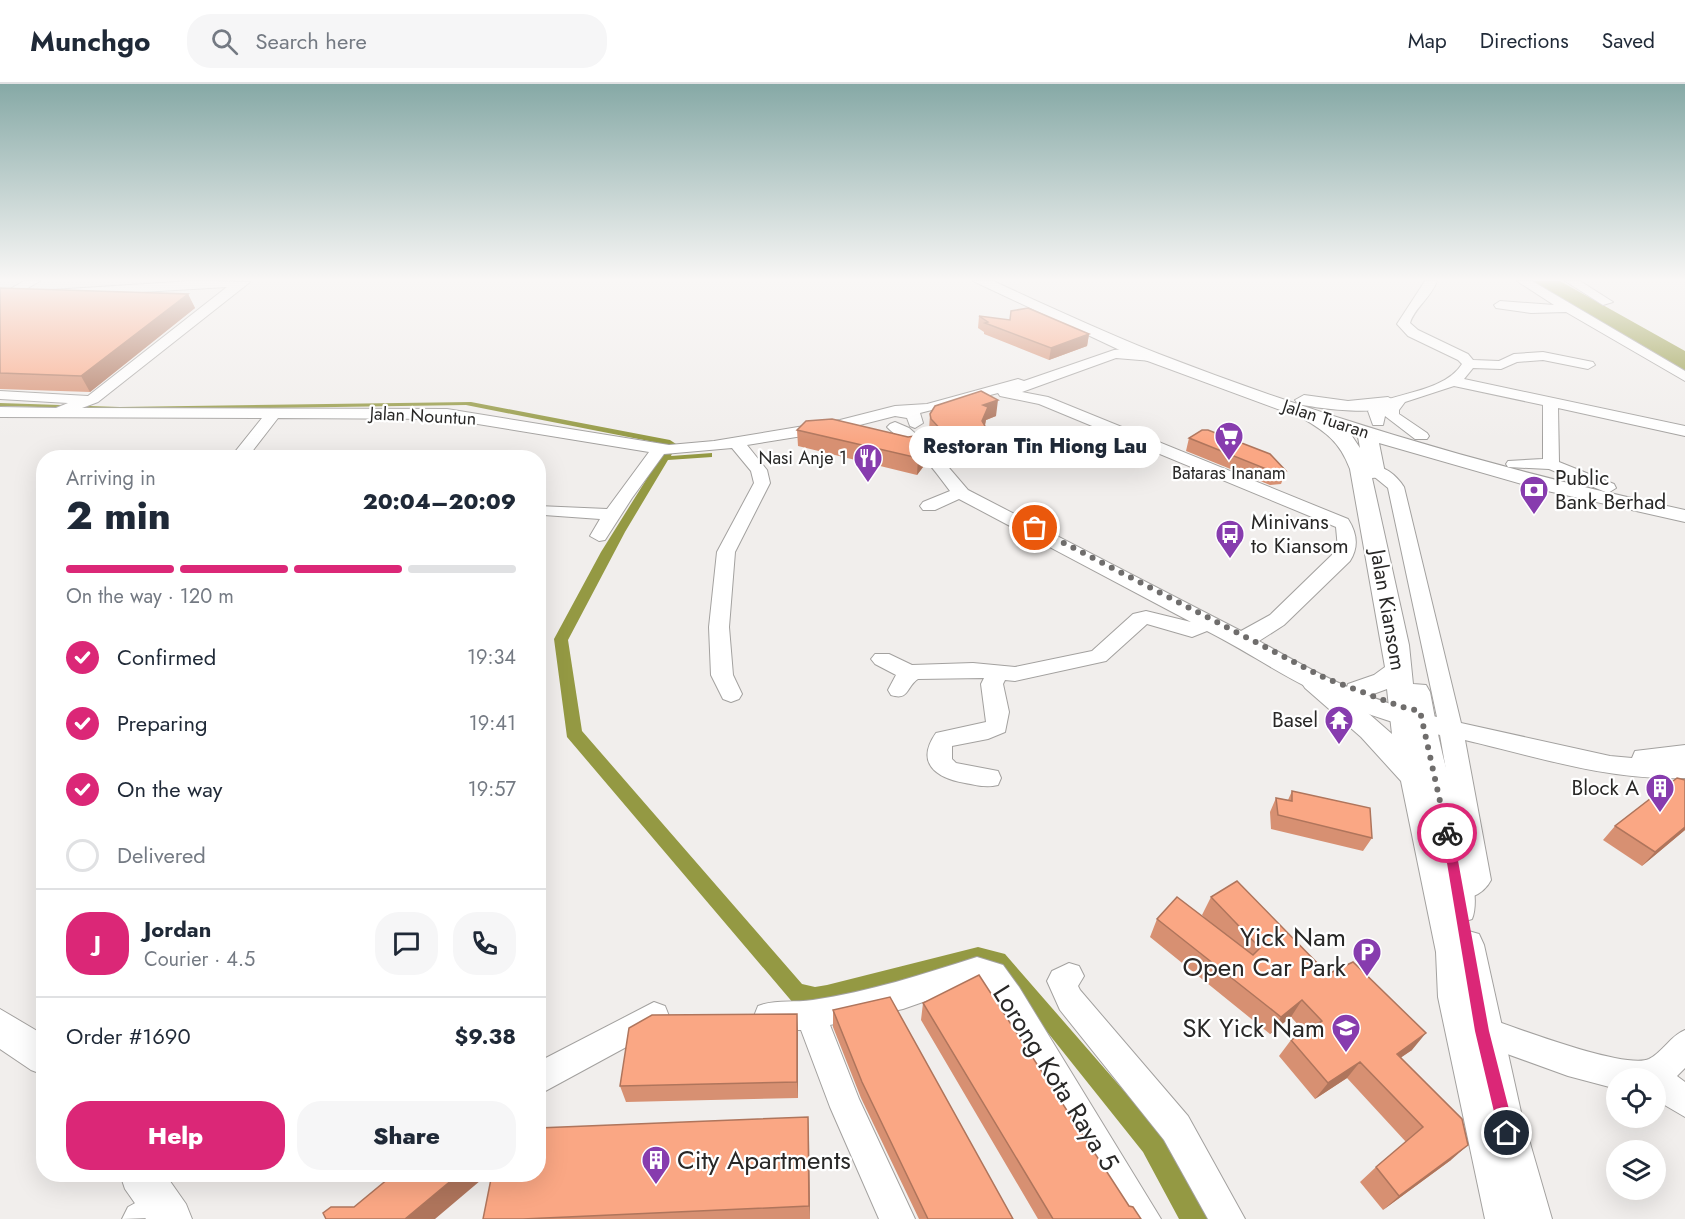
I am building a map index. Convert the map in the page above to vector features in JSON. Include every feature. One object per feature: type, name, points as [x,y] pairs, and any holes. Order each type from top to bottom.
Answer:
[{"type":"main road","name":"Jalan Tuaran","points":[[1098,334],[1153,357],[1304,406]]},
{"type":"main road","name":"Jalan Tuaran","points":[[1121,334],[1304,406]]},
{"type":"main road","points":[[1304,406],[1348,406],[1395,400]]},
{"type":"main road","points":[[1304,406],[1345,416],[1373,427]]},
{"type":"main road","name":"Jalan Kiansom","points":[[1304,406],[1351,443],[1371,515],[1399,670],[1424,718],[1413,775],[1453,952],[1456,997],[1506,1219]]},
{"type":"main road","name":"Jalan Tuaran","points":[[1373,427],[1421,436],[1514,464],[1608,488],[1685,504]]},
{"type":"main road","name":"Jalan Tuaran","points":[[1373,427],[1456,460],[1564,490],[1685,516]]},
{"type":"main road","name":"Jalan Kiansom","points":[[1373,427],[1374,467],[1442,803],[1482,1031],[1531,1219]]},
{"type":"main road","points":[[1374,467],[1401,457],[1456,460]]},
{"type":"main road","points":[[1637,506],[1685,522]]},
{"type":"main road","points":[[1357,691],[1383,681],[1399,670]]},
{"type":"main road","points":[[1314,682],[1371,730],[1413,775]]},
{"type":"main road","points":[[0,1027],[36,1052]]},
{"type":"street","points":[[0,395],[92,407],[178,334]]},
{"type":"street","points":[[1415,334],[1454,352],[1469,364],[1501,365],[1514,358],[1543,356],[1588,365]]},
{"type":"street","points":[[1613,334],[1685,377]]},
{"type":"street","name":"Jalan Nountun","points":[[0,412],[43,414],[92,407],[273,414],[447,414],[564,431],[659,450],[678,450],[840,425],[893,420],[1025,381],[1109,350],[1109,339]]},
{"type":"street","name":"Jalan Nountun","points":[[893,420],[914,424],[941,411],[1012,391],[1114,354],[1153,357]]},
{"type":"street","points":[[1373,427],[1376,411],[1395,400],[1452,381],[1465,372],[1469,364]]},
{"type":"street","points":[[1040,398],[1032,389],[1049,378]]},
{"type":"street","points":[[1452,381],[1685,431]]},
{"type":"street","points":[[953,402],[1012,391],[1040,398],[1337,520],[1351,521],[1371,515]]},
{"type":"street","points":[[1395,400],[1391,409],[1392,416],[1421,436]]},
{"type":"street","points":[[1550,403],[1551,464]]},
{"type":"street","points":[[244,450],[273,414]]},
{"type":"street","points":[[893,420],[926,451],[962,494],[1207,622],[1314,682],[1424,718],[1610,765],[1676,769],[1685,787]]},
{"type":"street","points":[[914,424],[929,450],[966,492],[1282,656],[1357,691],[1424,718],[1630,756],[1655,757],[1685,754]]},
{"type":"street","points":[[731,694],[722,675],[719,627],[726,552],[762,483],[759,470],[736,441]]},
{"type":"street","points":[[599,536],[611,515],[659,450]]},
{"type":"street","points":[[1514,464],[1551,464],[1608,488]]},
{"type":"street","points":[[929,506],[948,496],[962,494]]},
{"type":"street","points":[[546,510],[611,515]]},
{"type":"street","points":[[1282,656],[1271,646],[1269,638],[1277,620],[1343,557],[1347,549],[1346,529],[1337,520]]},
{"type":"street","points":[[882,659],[904,682],[973,670],[1015,674],[1099,656],[1140,619],[1146,617],[1192,630],[1207,622]]},
{"type":"street","points":[[1246,637],[1255,635],[1270,622],[1277,620]]},
{"type":"street","points":[[989,777],[949,771],[940,762],[940,746],[944,739],[988,731],[997,726],[998,712],[992,684],[998,674]]},
{"type":"street","name":"Lorong Kota Raya 5","points":[[743,1016],[810,1016],[903,995],[978,970],[993,975],[1009,997],[1143,1219]]},
{"type":"street","points":[[1069,976],[1062,981],[1062,986],[1070,1000],[1176,1128],[1227,1219]]},
{"type":"street","points":[[546,1075],[653,1016],[687,1016]]},
{"type":"street","points":[[810,1016],[846,1107],[897,1219]]},
{"type":"street","points":[[1482,1031],[1606,1071]]},
{"type":"street","points":[[1663,1068],[1685,1045]]},
{"type":"street","points":[[1666,1088],[1685,1101]]},
{"type":"shaded area","points":[[1619,334],[1655,334],[1685,351],[1685,372]]},
{"type":"shaded area","points":[[471,402],[670,440],[676,444],[671,456],[712,453],[712,457],[668,460],[625,532],[568,640],[582,731],[802,984],[815,987],[827,985],[978,947],[1005,954],[1158,1130],[1208,1219],[1179,1219],[1143,1152],[1001,974],[822,1008],[794,1004],[567,737],[554,639],[601,552],[661,456],[664,444],[466,405],[151,410],[0,406],[0,403],[120,407]]},
{"type":"building","points":[[0,334],[136,334],[81,376],[0,373]]},
{"type":"building","points":[[1014,334],[1089,334],[1051,348]]},
{"type":"building","points":[[981,391],[998,400],[983,405],[988,407],[982,421],[986,428],[945,434],[931,419],[930,414],[935,406]]},
{"type":"building","points":[[832,419],[908,437],[914,436],[925,450],[918,458],[797,430],[806,421]]},
{"type":"building","points":[[1202,430],[1208,430],[1270,454],[1286,471],[1274,472],[1189,438]]},
{"type":"building","name":"Block A","points":[[1677,778],[1685,780],[1685,827],[1655,852],[1615,826]]},
{"type":"building","points":[[1292,791],[1370,808],[1372,838],[1278,815],[1276,798],[1292,801]]},
{"type":"building","name":"SK Yick Nam","points":[[1237,881],[1328,974],[1353,962],[1426,1033],[1397,1054],[1462,1119],[1468,1145],[1399,1196],[1376,1167],[1423,1127],[1360,1062],[1328,1083],[1291,1040],[1322,1021],[1302,1000],[1281,1017],[1157,919],[1177,897],[1253,955],[1260,948],[1211,897]]},
{"type":"building","points":[[979,975],[1129,1206],[1133,1207],[1141,1219],[1053,1219],[923,1003]]},
{"type":"building","name":"City Apartments","points":[[890,997],[1013,1219],[928,1219],[862,1082],[833,1010]]},
{"type":"building","name":"City Apartments","points":[[797,1014],[797,1082],[620,1086],[629,1028],[652,1015]]},
{"type":"building","name":"City Apartments","points":[[808,1117],[809,1206],[483,1219],[490,1182],[546,1182],[546,1128]]},
{"type":"building","points":[[384,1182],[449,1182],[405,1219],[326,1219],[323,1213],[331,1207],[354,1207]]},
{"type":"way so far","points":[[1035,528],[1325,678],[1350,689],[1420,711],[1447,833]]},
{"type":"place","name":"Bataras Inanam","points":[[1229,462]]},
{"type":"place","name":"Nasi Anje 1","points":[[868,484]]},
{"type":"place","name":"Public Bank Berhad","points":[[1534,516]]},
{"type":"place","name":"Restoran Tin Hiong Lau","points":[[1035,528]]},
{"type":"place","name":"Minivans to Kiansom","points":[[1230,560]]},
{"type":"place","name":"Basel","points":[[1339,746]]},
{"type":"place","name":"Block A","points":[[1660,814]]},
{"type":"place","name":"Yick Nam Open Car Park","points":[[1367,978]]},
{"type":"place","name":"SK Yick Nam","points":[[1346,1054]]},
{"type":"place","name":"City Apartments","points":[[656,1186]]},
{"type":"route","points":[[1447,833],[1482,1031],[1507,1133]]}]
